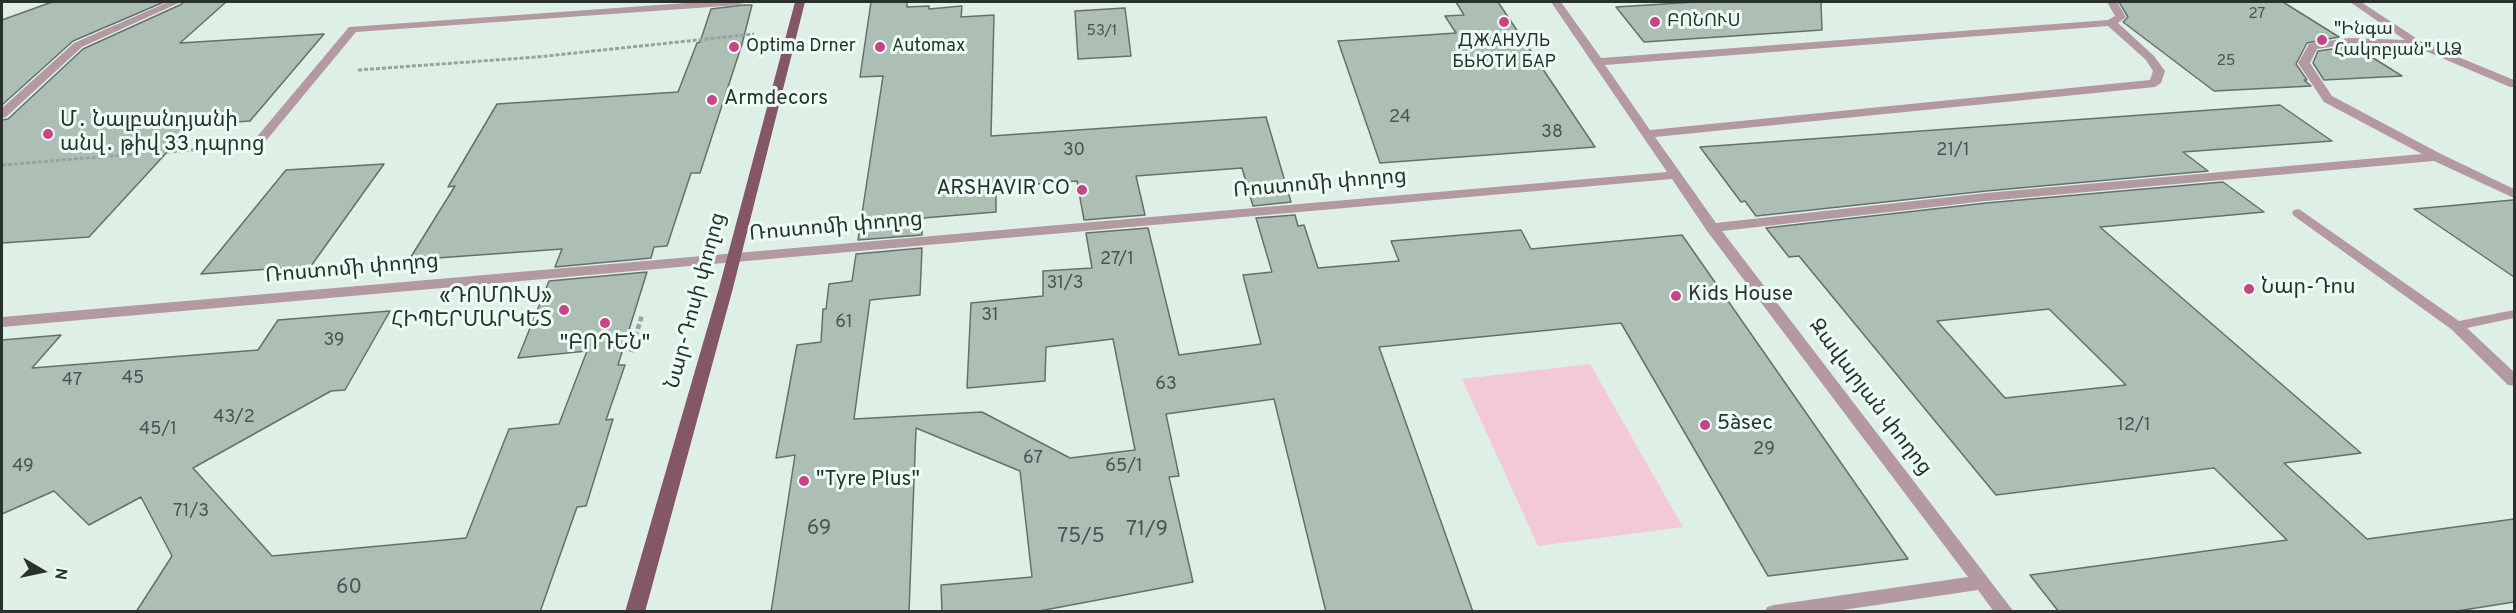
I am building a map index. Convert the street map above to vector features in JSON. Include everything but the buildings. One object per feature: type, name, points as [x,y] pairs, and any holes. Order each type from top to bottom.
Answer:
[{"type":"main road","name":"Նար-Դոսի փողոց","points":[[635,612],[726,288],[800,2]]},
{"type":"street","points":[[2,114],[78,45],[176,2]]},
{"type":"street","points":[[256,145],[353,29],[739,2]]},
{"type":"street","name":"Զավարյան փողոց","points":[[1556,2],[1712,228],[2005,612]]},
{"type":"street","points":[[1596,62],[2111,23],[2121,16],[2112,2]]},
{"type":"street","points":[[2355,2],[2418,44],[2514,84]]},
{"type":"street","points":[[1646,134],[2155,83],[2159,71],[2150,58],[2111,23]]},
{"type":"street","points":[[2418,44],[2349,41],[2313,46],[2304,63],[2328,99],[2436,157],[2514,194]]},
{"type":"street","points":[[1712,228],[1986,197],[2436,157]]},
{"type":"street","name":"Ռոստոմի փողոց","points":[[2,322],[1674,175]]},
{"type":"street","points":[[2300,213],[2456,326],[2514,381]]},
{"type":"street","points":[[2456,326],[2514,314]]},
{"type":"street","points":[[1774,612],[1983,582]]},
{"type":"path","points":[[317,73],[561,56],[659,45],[690,39],[754,34]]},
{"type":"path","points":[[167,152],[256,145]]},
{"type":"path","points":[[2,165],[136,154]]},
{"type":"path","points":[[631,352],[642,315]]},
{"type":"shaded area","points":[[1590,364],[1683,527],[1538,546],[1462,379]]},
{"type":"place","name":"ДЖАНУЛЬ БЬЮТИ БАР","points":[[1504,22]]},
{"type":"place","name":"ԲՈՆՈՒՍ","points":[[1655,22]]},
{"type":"place","name":"\"Ինգա Հակոբյան\" ԱՁ","points":[[2322,40]]},
{"type":"place","name":"Optima Drner","points":[[734,47]]},
{"type":"place","name":"Automax","points":[[880,47]]},
{"type":"place","name":"Armdecors","points":[[712,100]]},
{"type":"place","name":"Մ․ Նալբանդյանի անվ․ թիվ 33 դպրոց","points":[[48,134]]},
{"type":"place","name":"ARSHAVIR CO","points":[[1082,190]]},
{"type":"place","name":"Նար-Դոս","points":[[2249,289]]},
{"type":"place","name":"Kids House","points":[[1676,296]]},
{"type":"place","name":"«ԴՈՄՈՒՍ» ՀԻՊԵՐՄԱՐԿԵՏ","points":[[564,310]]},
{"type":"place","name":"\"ԲՈԴԵՆ\"","points":[[605,323]]},
{"type":"place","name":"5àsec","points":[[1705,425]]},
{"type":"place","name":"\"Tyre Plus\"","points":[[804,481]]}]
